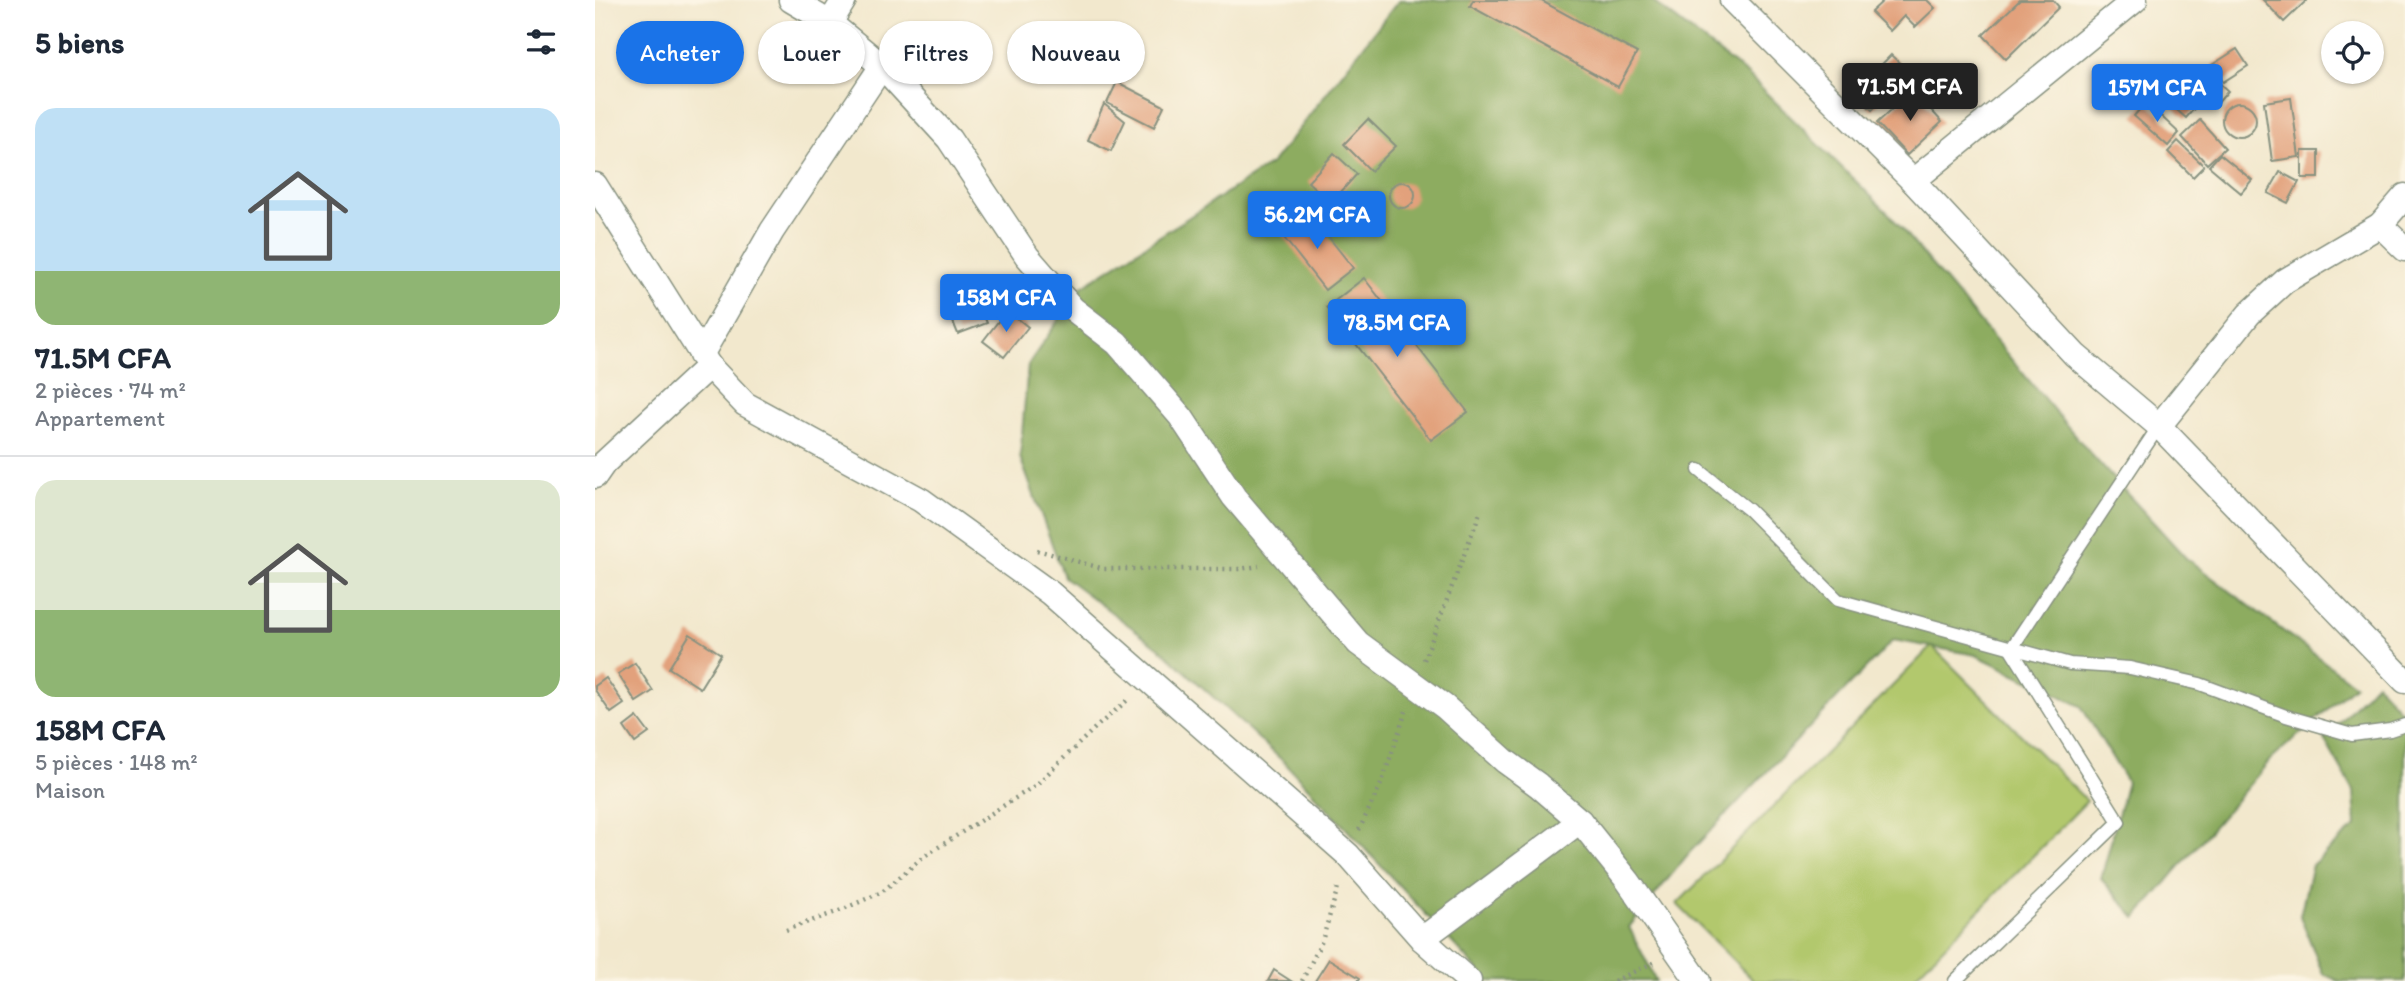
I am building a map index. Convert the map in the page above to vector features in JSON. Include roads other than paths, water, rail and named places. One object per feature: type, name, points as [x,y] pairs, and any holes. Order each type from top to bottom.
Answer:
[{"type":"street","points":[[791,0],[827,21]]},
{"type":"street","points":[[831,21],[844,0]]},
{"type":"street","points":[[1732,0],[1913,181],[2075,355],[2159,426],[2405,681]]},
{"type":"street","points":[[1913,181],[2135,0]]},
{"type":"street","points":[[865,52],[879,64]]},
{"type":"street","points":[[595,476],[604,463],[705,360],[772,231],[879,70]]},
{"type":"street","points":[[899,84],[949,139],[1027,256],[1073,309],[1117,344],[1181,417],[1234,498],[1358,643],[1445,708],[1505,761],[1580,821],[1628,881],[1697,981]]},
{"type":"street","points":[[595,185],[705,360],[745,404],[921,500],[1049,593],[1348,855],[1422,939],[1469,981]]},
{"type":"street","points":[[2159,426],[2249,314],[2285,281],[2380,225],[2405,196]]},
{"type":"street","points":[[2380,225],[2405,248]]},
{"type":"street","points":[[1422,939],[1580,821]]},
{"type":"lane","points":[[2011,649],[2159,426]]},
{"type":"lane","points":[[1699,470],[1749,510],[1838,600],[2070,664],[2130,668],[2200,684],[2286,716],[2352,735],[2405,726]]},
{"type":"lane","points":[[1955,981],[2119,822],[2011,649]]}]
